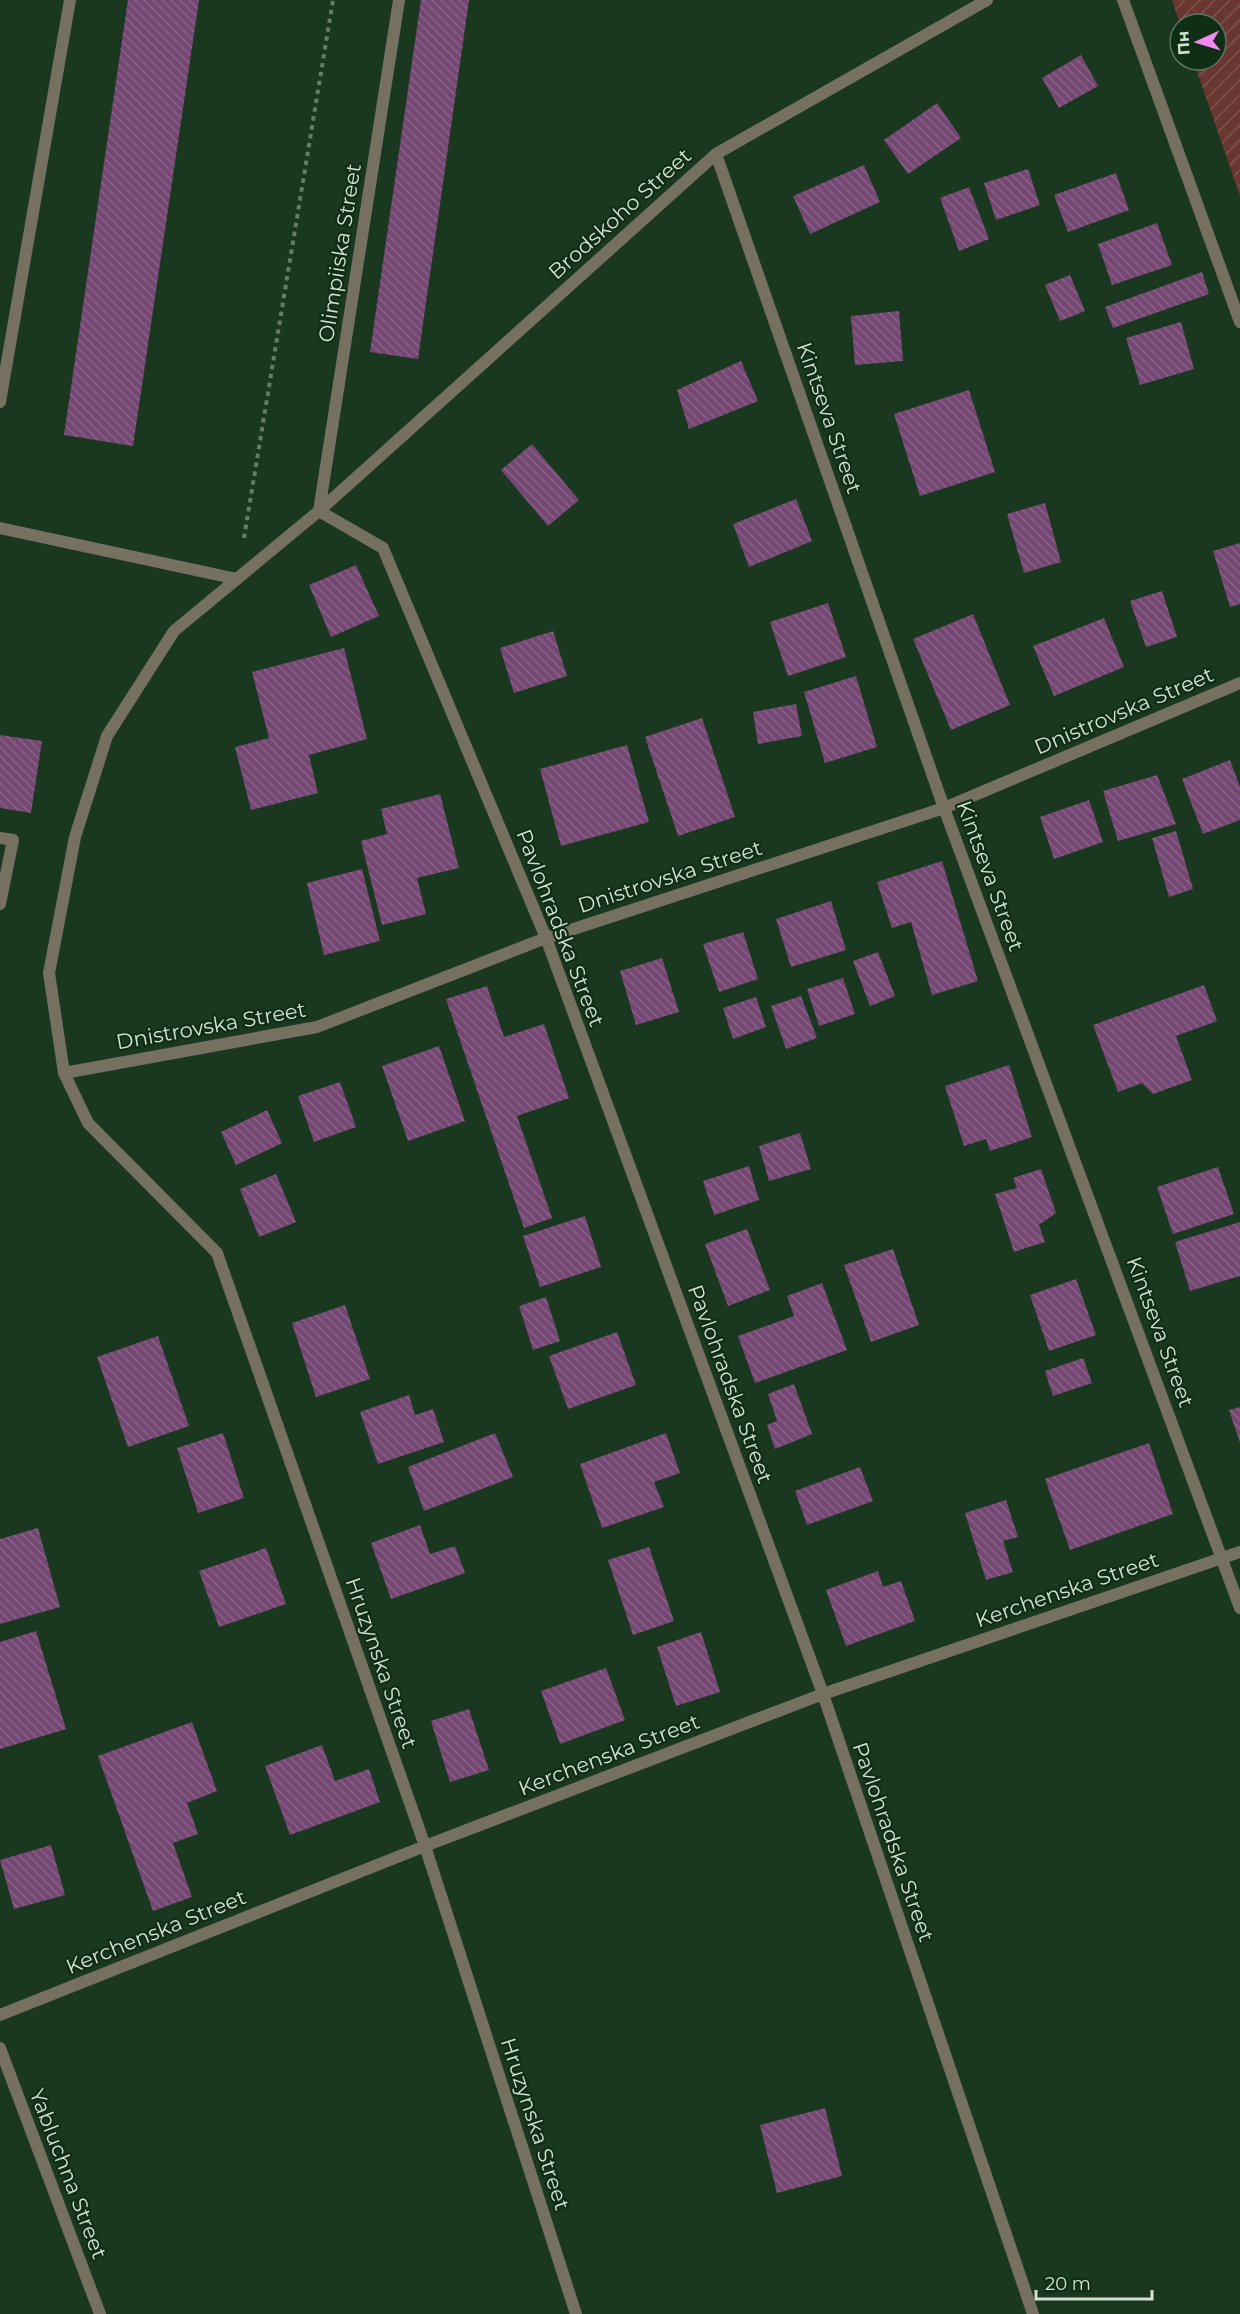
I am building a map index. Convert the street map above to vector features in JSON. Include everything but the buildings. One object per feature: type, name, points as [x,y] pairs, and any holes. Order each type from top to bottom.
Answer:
[{"type":"street","points":[[0,402],[70,0]]},
{"type":"street","name":"Olimpiiska Street","points":[[319,511],[399,0]]},
{"type":"street","name":"Brodskoho Street","points":[[237,579],[319,511],[716,154],[987,0]]},
{"type":"street","points":[[1123,0],[1235,293],[1240,322]]},
{"type":"street","name":"Kintseva Street","points":[[716,154],[944,808],[1240,1608]]},
{"type":"street","name":"Pavlohradska Street","points":[[319,511],[383,548],[546,938],[823,1694],[1033,2314]]},
{"type":"street","points":[[0,528],[237,579]]},
{"type":"street","name":"Hruzynska Street","points":[[237,579],[174,631],[107,736],[75,837],[50,973],[64,1073],[88,1123],[217,1253],[425,1846],[576,2314]]},
{"type":"street","name":"Dnistrovska Street","points":[[64,1073],[317,1027],[546,938],[944,808],[1240,683]]},
{"type":"street","points":[[0,838],[13,840],[0,903]]},
{"type":"street","name":"Kerchenska Street","points":[[0,2015],[425,1846],[823,1694],[1240,1552]]},
{"type":"street","name":"Yabluchna Street","points":[[0,2048],[100,2314]]},
{"type":"path","points":[[237,579],[333,0]]},
{"type":"shaded area","points":[[1172,0],[1240,0],[1240,196],[1197,72],[1228,72],[1228,12],[1176,12]]}]
